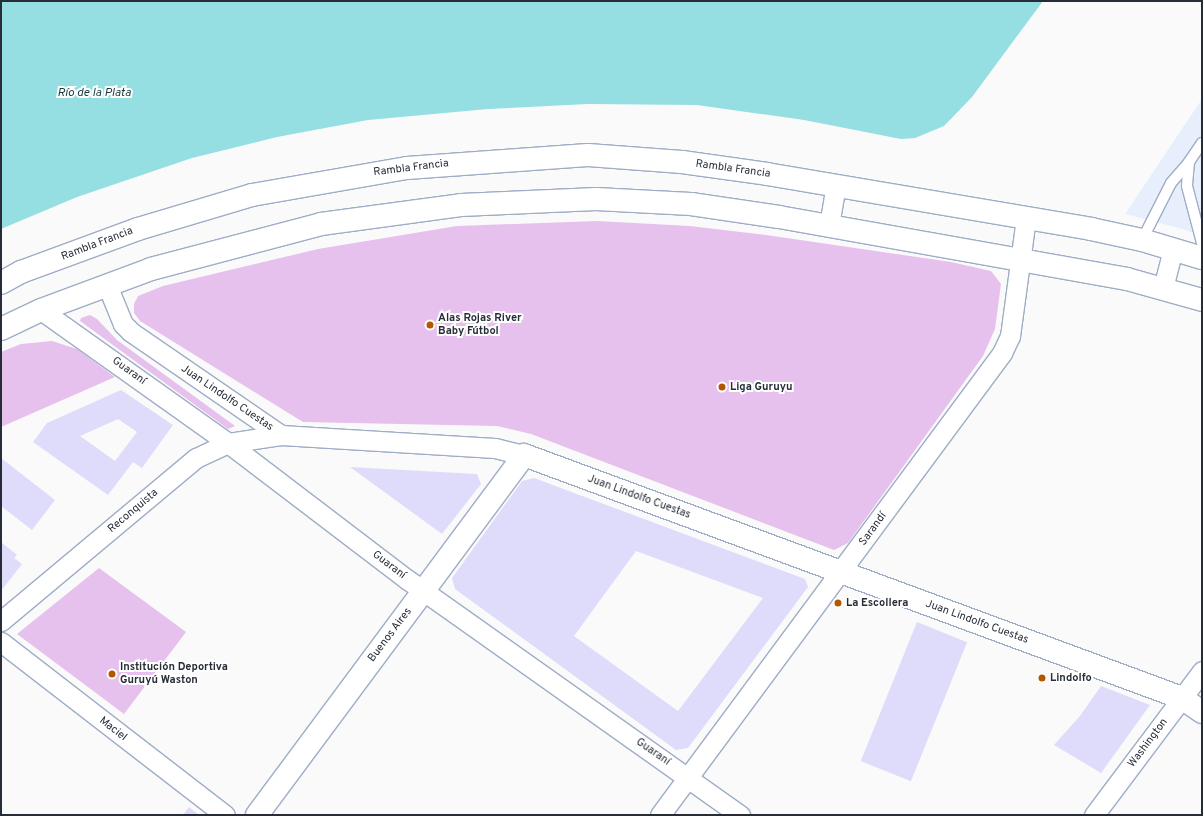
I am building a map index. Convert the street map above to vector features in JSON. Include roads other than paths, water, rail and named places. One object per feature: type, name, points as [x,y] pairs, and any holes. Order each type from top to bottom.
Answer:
[{"type":"main road","name":"Rambla Francia","points":[[1,283],[21,272],[138,229],[252,194],[407,168],[588,155],[717,167],[836,185],[1142,240],[1202,258]]},
{"type":"main road","points":[[1,329],[41,310],[107,284],[186,259],[321,224],[461,205],[596,199],[654,201],[730,208],[1019,261],[1127,279],[1202,300]]},
{"type":"main road","name":"Juan Lindolfo Cuestas","points":[[524,455],[1182,698],[1202,712]]},
{"type":"main road","name":"Buenos Aires","points":[[257,815],[524,455]]},
{"type":"street","points":[[829,225],[836,185]]},
{"type":"street","name":"Sarandí","points":[[660,815],[842,572],[1007,345],[1026,218]]},
{"type":"street","points":[[1163,288],[1173,249]]},
{"type":"street","name":"Juan Lindolfo Cuestas","points":[[107,284],[123,324],[131,332],[281,435],[495,448],[524,455]]},
{"type":"street","name":"Guaraní","points":[[41,310],[228,443],[423,591],[740,815]]},
{"type":"street","name":"Reconquista","points":[[1,621],[196,458],[228,443],[281,435]]},
{"type":"street","name":"Maciel","points":[[1,642],[225,815]]},
{"type":"street","name":"Washington","points":[[1094,815],[1202,671]]},
{"type":"lane","points":[[1142,240],[1171,183],[1189,162],[1202,143]]},
{"type":"lane","points":[[1189,162],[1187,186],[1202,243]]},
{"type":"water","name":"Río de la Plata","points":[[1,1],[1043,1],[972,97],[944,126],[915,138],[901,139],[804,120],[697,105],[588,104],[488,109],[368,120],[277,137],[192,158],[77,197],[1,229]]},
{"type":"place","name":"Alas Rojas River Baby Fútbol","points":[[430,325]]},
{"type":"place","name":"Liga Guruyu","points":[[722,387]]},
{"type":"place","name":"La Escollera","points":[[838,603]]},
{"type":"place","name":"Institución Deportiva Guruyú Waston","points":[[112,674]]},
{"type":"place","name":"Lindolfo","points":[[1042,678]]}]
